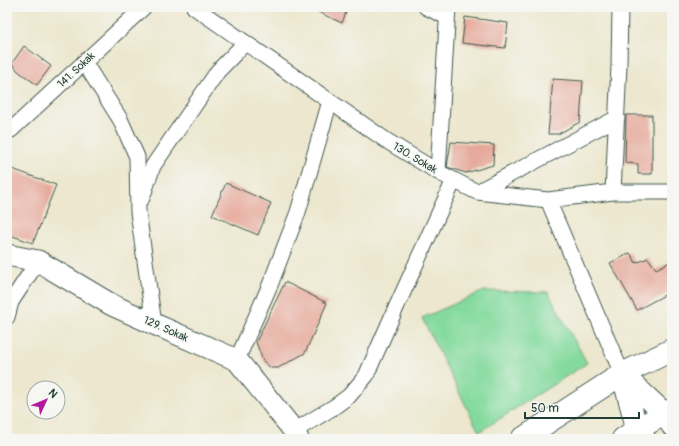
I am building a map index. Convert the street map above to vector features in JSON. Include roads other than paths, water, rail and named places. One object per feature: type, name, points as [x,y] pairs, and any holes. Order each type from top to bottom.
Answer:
[{"type":"main road","points":[[522,439],[622,374],[672,350]]},
{"type":"main road","points":[[635,436],[670,417]]},
{"type":"street","name":"141. Sokak","points":[[8,131],[144,7]]},
{"type":"street","name":"130. Sokak","points":[[194,7],[387,141],[438,172],[477,192],[548,200],[613,192],[672,192]]},
{"type":"street","points":[[426,7],[447,12],[438,172]]},
{"type":"street","points":[[613,192],[619,66],[620,7]]},
{"type":"street","points":[[138,212],[153,166],[218,71],[245,42]]},
{"type":"street","points":[[84,62],[120,118],[137,157],[138,212],[154,324]]},
{"type":"street","points":[[237,360],[270,285],[298,212],[330,101]]},
{"type":"street","points":[[477,192],[617,118]]},
{"type":"street","points":[[296,435],[349,396],[366,376],[454,180]]},
{"type":"street","points":[[548,200],[622,374],[635,436]]},
{"type":"street","name":"129. Sokak","points":[[7,255],[38,260],[112,305],[237,360],[296,435]]},
{"type":"street","points":[[7,318],[12,302],[38,260]]},
{"type":"street","points":[[622,374],[670,417]]}]
